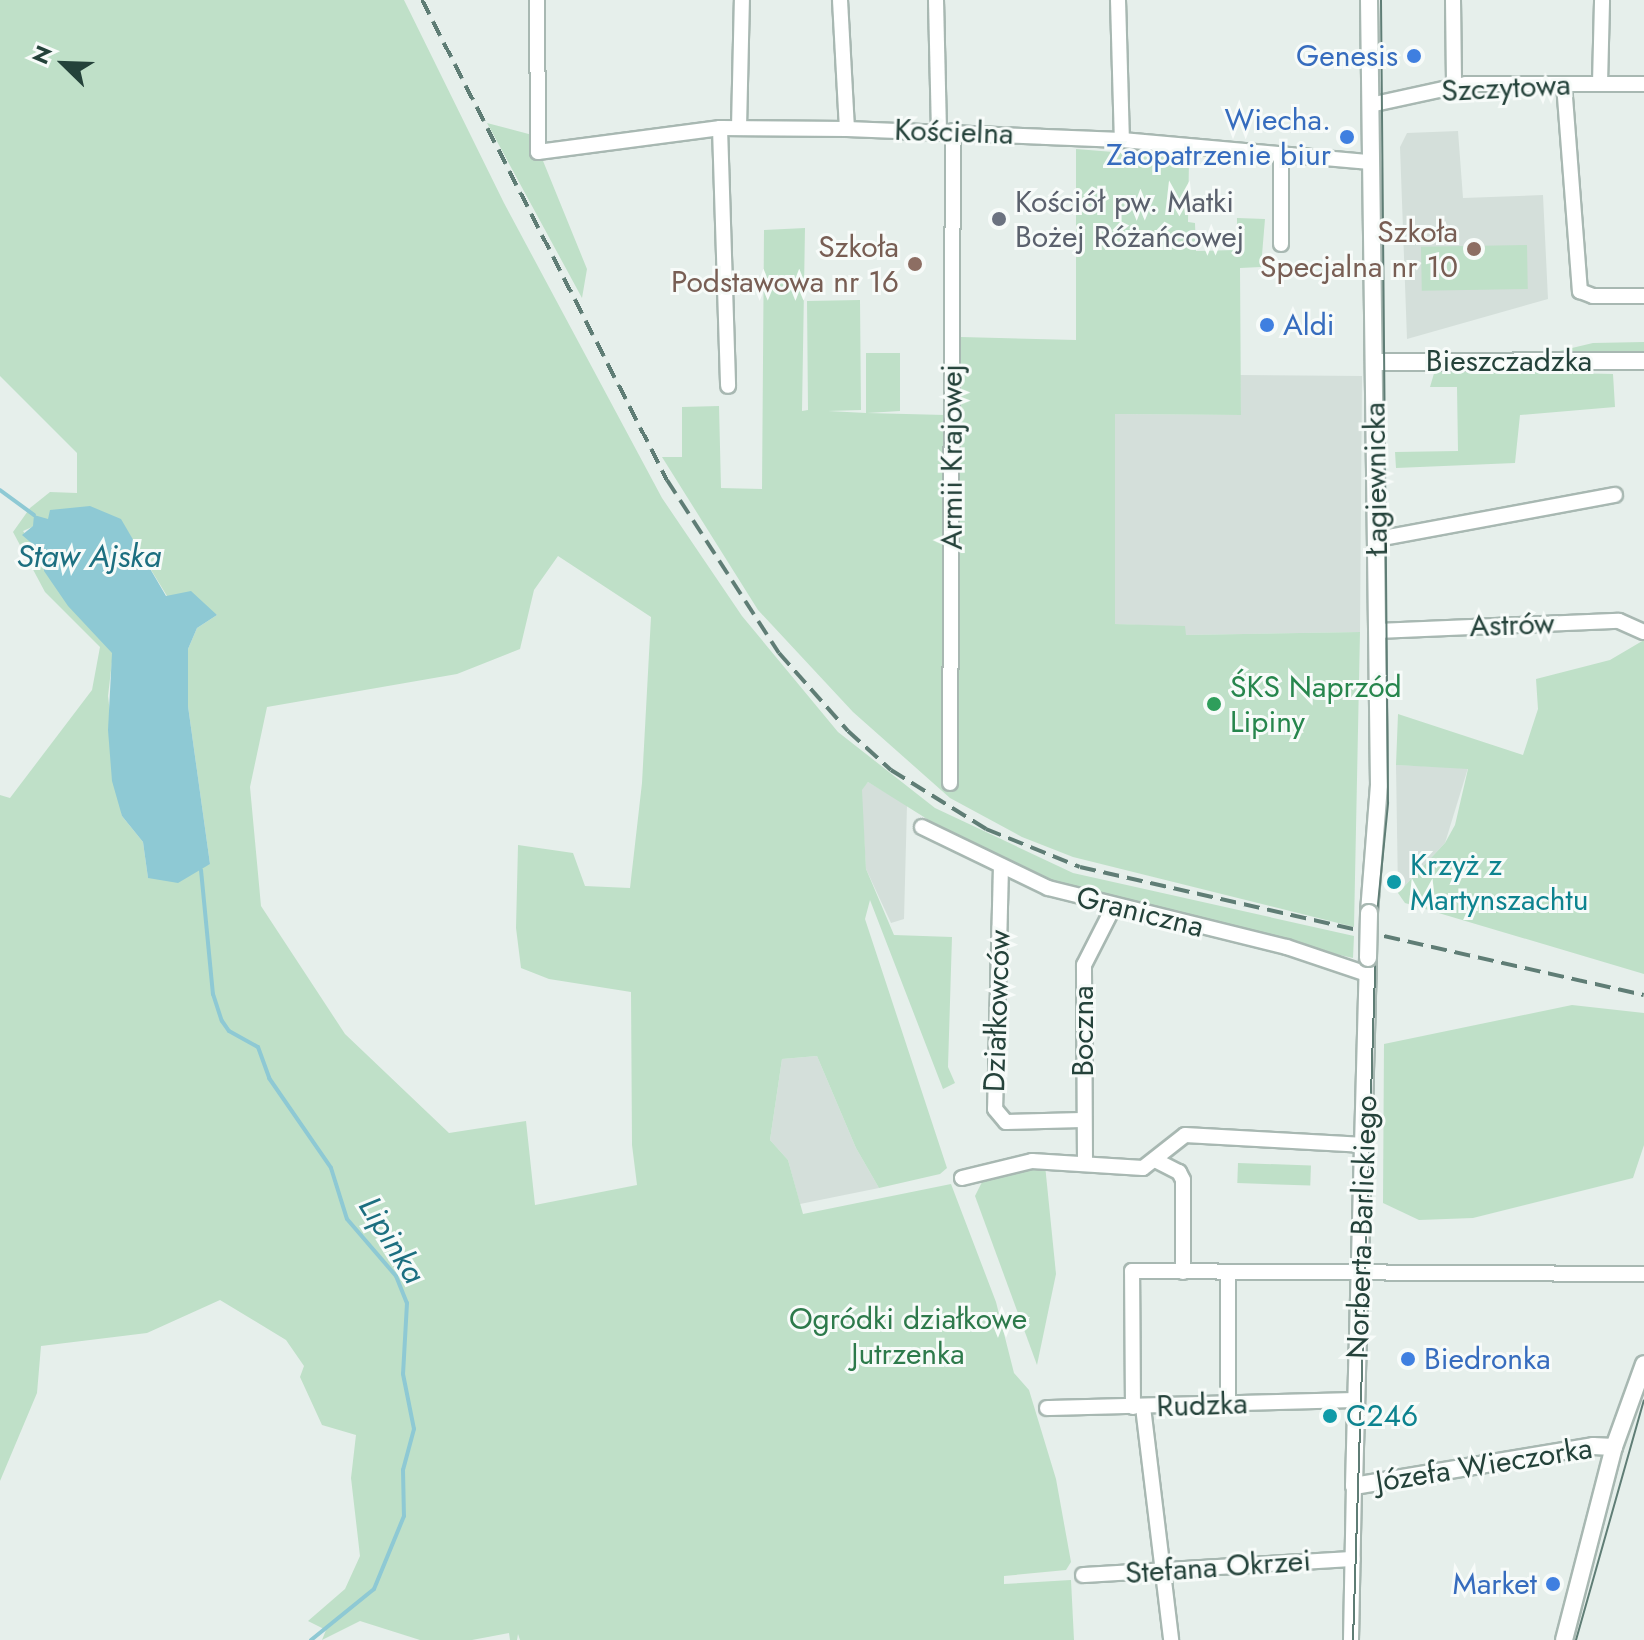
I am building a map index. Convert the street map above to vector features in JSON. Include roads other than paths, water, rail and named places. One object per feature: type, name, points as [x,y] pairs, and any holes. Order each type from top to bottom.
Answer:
[{"type":"street","name":"Kościelna","points":[[537,0],[538,152],[720,128],[847,129],[1122,140],[1370,162]]},
{"type":"street","points":[[739,128],[742,0]]},
{"type":"street","points":[[840,0],[847,129]]},
{"type":"street","name":"Armii Krajowej","points":[[936,0],[946,131],[950,783]]},
{"type":"street","points":[[1118,0],[1122,140]]},
{"type":"street","name":"Łagiewnicka","points":[[1368,966],[1379,785],[1369,0]]},
{"type":"street","points":[[1453,0],[1454,86]]},
{"type":"street","points":[[1600,84],[1602,0]]},
{"type":"street","points":[[1564,84],[1580,291],[1593,296],[1644,296]]},
{"type":"street","name":"Szczytowa","points":[[1370,105],[1454,86],[1644,84]]},
{"type":"street","points":[[720,128],[728,386]]},
{"type":"street","points":[[1281,155],[1281,244]]},
{"type":"street","name":"Bieszczadzka","points":[[1374,362],[1644,361]]},
{"type":"street","points":[[1377,539],[1615,495]]},
{"type":"street","name":"Astrów","points":[[1377,631],[1619,621],[1644,632]]},
{"type":"street","name":"Graniczna","points":[[922,827],[1001,866],[1113,908],[1368,966]]},
{"type":"street","name":"Działkowców","points":[[1001,866],[995,1109],[1006,1122],[1082,1120]]},
{"type":"street","name":"Boczna","points":[[1085,1162],[1082,1120],[1084,965],[1113,908]]},
{"type":"street","name":"Norberta Barlickiego","points":[[1351,1640],[1368,966]]},
{"type":"street","points":[[962,1178],[1006,1164],[1085,1162],[1143,1168],[1185,1135],[1365,1145]]},
{"type":"street","points":[[1155,1160],[1179,1172],[1183,1180],[1183,1272]]},
{"type":"street","points":[[1171,1640],[1138,1407],[1132,1271],[1644,1274]]},
{"type":"street","points":[[1228,1272],[1228,1404]]},
{"type":"street","points":[[1564,1640],[1614,1447],[1644,1364]]},
{"type":"street","name":"Rudzka","points":[[1047,1408],[1357,1400]]},
{"type":"street","name":"Józefa Wieczorka","points":[[1354,1486],[1593,1446],[1614,1447]]},
{"type":"street","name":"Stefana Okrzei","points":[[1083,1575],[1353,1559]]},
{"type":"water","name":"Staw Ajska","points":[[90,506],[121,519],[166,596],[191,591],[217,615],[197,628],[188,649],[188,706],[210,864],[178,883],[148,878],[143,842],[122,816],[112,781],[108,730],[112,653],[68,606],[44,571],[43,553],[22,535],[33,526],[34,515],[48,519],[50,510]]},
{"type":"waterway","name":"Lipinka","points":[[0,490],[34,515]]},
{"type":"waterway","name":"Lipinka","points":[[201,870],[213,994],[222,1021],[229,1031],[258,1047],[269,1078],[331,1168],[347,1219],[396,1276],[407,1303],[403,1374],[414,1429],[403,1470],[404,1516],[374,1589],[311,1640]]},
{"type":"tram line","points":[[1353,1640],[1377,914],[1388,803],[1381,0]]},
{"type":"tram line","points":[[1576,1640],[1644,1400]]},
{"type":"railway","points":[[422,0],[667,480],[779,653],[848,731],[891,770],[986,829],[1080,867],[1644,995]]},
{"type":"place","name":"Genesis","points":[[1414,56]]},
{"type":"place","name":"Wiecha. Zaopatrzenie biur","points":[[1347,137]]},
{"type":"place","name":"Kościół pw. Matki Bożej Różańcowej","points":[[999,219]]},
{"type":"place","name":"Szkoła Specjalna nr 10","points":[[1474,249]]},
{"type":"place","name":"Szkoła Podstawowa nr 16","points":[[915,264]]},
{"type":"place","name":"Aldi","points":[[1267,325]]},
{"type":"place","name":"ŚKS Naprzód Lipiny","points":[[1214,704]]},
{"type":"place","name":"Krzyż z Martynszachtu","points":[[1394,882]]},
{"type":"place","name":"Biedronka","points":[[1408,1359]]},
{"type":"place","name":"C246","points":[[1330,1416]]},
{"type":"place","name":"Market","points":[[1553,1584]]},
{"type":"park label","name":"Ogródki działkowe Jutrzenka","points":[[908,1336]]}]
